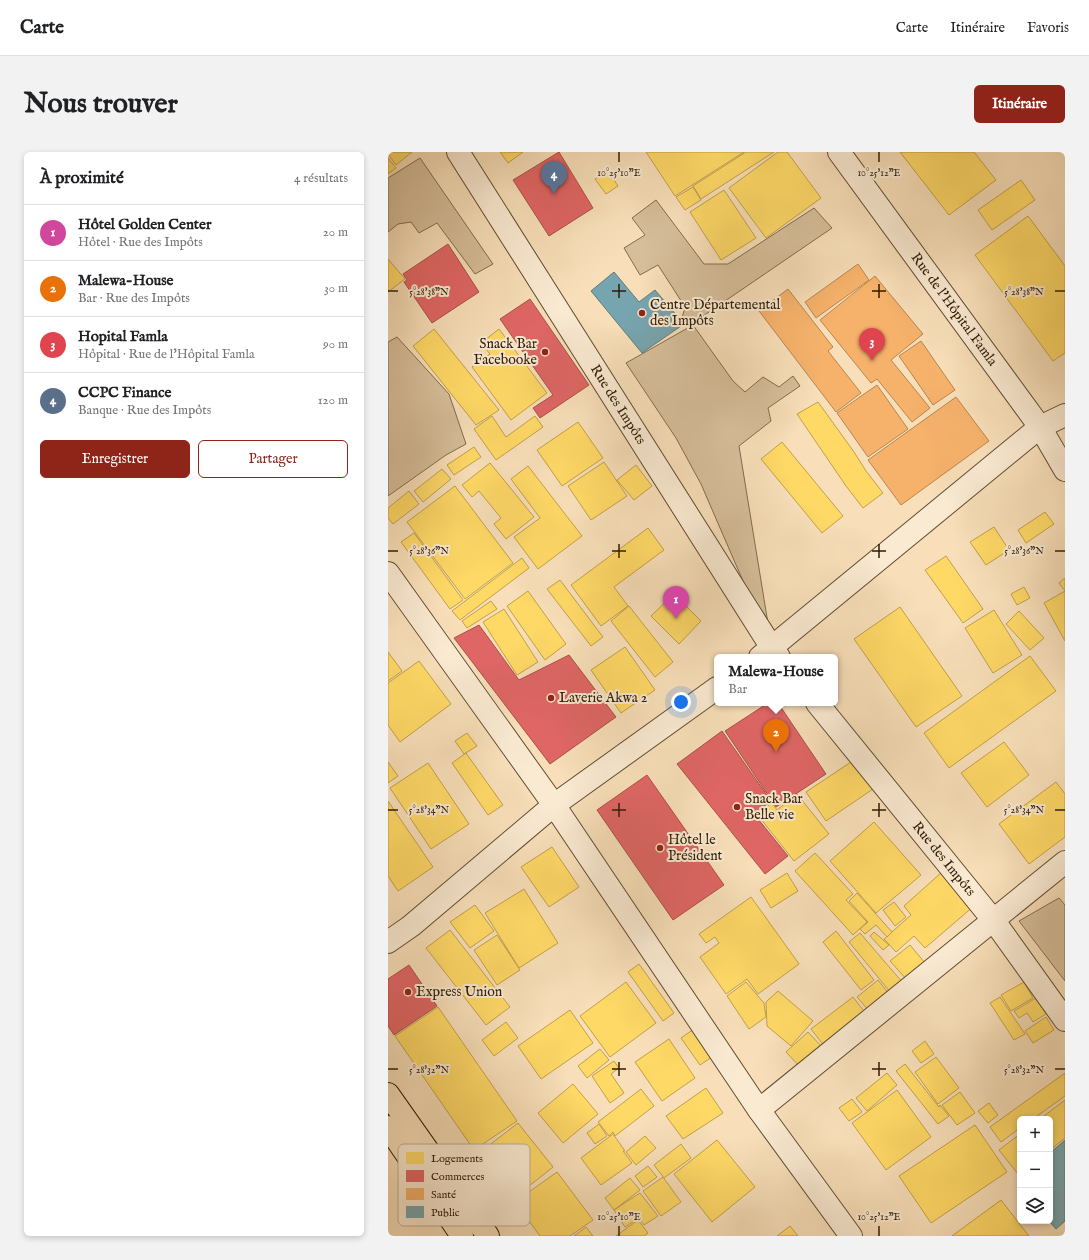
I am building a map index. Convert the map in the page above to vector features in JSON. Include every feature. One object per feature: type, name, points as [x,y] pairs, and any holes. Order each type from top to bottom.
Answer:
[{"type":"highway","points":[[388,1094],[423,1144]]},
{"type":"highway","points":[[388,1127],[400,1144]]},
{"type":"highway","points":[[455,1226],[462,1236]]},
{"type":"highway","points":[[481,1226],[488,1236]]},
{"type":"street","name":"Rue des Impôts","points":[[458,152],[770,654]]},
{"type":"street","name":"Rue de l'Hôpital Famla","points":[[839,152],[1040,427],[1065,470]]},
{"type":"street","points":[[770,654],[1040,427],[1065,415]]},
{"type":"street","points":[[388,573],[554,805],[759,1110],[851,1236]]},
{"type":"street","points":[[388,942],[411,926],[554,805],[714,690]]},
{"type":"street","name":"Rue des Impôts","points":[[819,706],[994,921],[1065,1020]]},
{"type":"street","points":[[759,1110],[1065,862]]},
{"type":"shaded area","points":[[420,158],[493,264],[475,274],[437,223],[419,233],[411,222],[398,224],[388,232],[388,178]]},
{"type":"shaded area","points":[[656,200],[704,264],[728,264],[814,208],[832,228],[690,325],[682,318],[685,307],[658,265],[640,275],[624,248],[645,235],[632,218]]},
{"type":"shaded area","points":[[693,325],[733,381],[745,392],[763,377],[779,387],[793,376],[800,386],[768,408],[771,421],[739,446],[772,648],[701,484],[676,438],[626,363]]},
{"type":"shaded area","points":[[397,337],[449,394],[466,444],[446,455],[388,496],[388,342]]},
{"type":"shaded area","points":[[1059,898],[1065,905],[1065,981],[1019,921]]},
{"type":"building: Logements","points":[[388,152],[412,152],[396,165]]},
{"type":"building: Logements","points":[[500,152],[523,152],[508,163]]},
{"type":"building: Logements","points":[[646,152],[744,152],[675,196]]},
{"type":"building: Logements","points":[[746,152],[774,152],[701,199],[693,186]]},
{"type":"building: Logements","points":[[778,152],[787,152],[821,198],[766,238],[729,188]]},
{"type":"building: Logements","points":[[900,152],[974,152],[996,180],[949,215]]},
{"type":"building: Logements","points":[[388,158],[396,168],[388,174]]},
{"type":"building: Logements","points":[[608,171],[618,186],[606,194],[595,179]]},
{"type":"building: Logements","points":[[1021,180],[1035,200],[992,230],[978,210]]},
{"type":"building: Logements","points":[[693,187],[701,200],[685,210],[676,197]]},
{"type":"building: Logements","points":[[724,190],[756,238],[721,260],[690,212]]},
{"type":"building: Logements","points":[[1028,216],[1065,266],[1065,353],[1053,361],[975,255]]},
{"type":"building: Logements","points":[[388,259],[405,279],[388,292]]},
{"type":"building: Logements","points":[[434,329],[499,410],[476,425],[413,346]]},
{"type":"building: Logements","points":[[499,329],[547,393],[511,420],[472,367],[490,354],[481,343]]},
{"type":"building: Logements","points":[[818,402],[883,493],[863,508],[846,486],[797,414]]},
{"type":"building: Logements","points":[[492,416],[506,437],[535,416],[543,427],[496,460],[474,429]]},
{"type":"building: Logements","points":[[578,422],[603,458],[562,486],[537,450]]},
{"type":"building: Logements","points":[[782,442],[843,516],[822,533],[761,459]]},
{"type":"building: Logements","points":[[474,447],[481,457],[454,475],[447,465]]},
{"type":"building: Logements","points":[[604,462],[627,496],[591,520],[568,486]]},
{"type":"building: Logements","points":[[490,463],[534,517],[506,539],[494,524],[501,518],[479,491],[472,497],[462,485]]},
{"type":"building: Logements","points":[[636,465],[652,486],[634,500],[617,480]]},
{"type":"building: Logements","points":[[528,466],[582,536],[538,569],[514,537],[540,518],[511,479]]},
{"type":"building: Logements","points":[[442,469],[451,479],[423,502],[414,491]]},
{"type":"building: Logements","points":[[455,486],[513,563],[465,599],[407,522]]},
{"type":"building: Logements","points":[[409,491],[419,504],[393,524],[388,518],[388,508]]},
{"type":"building: Logements","points":[[1045,512],[1054,524],[1026,543],[1018,530]]},
{"type":"building: Logements","points":[[994,527],[1009,550],[986,565],[970,542]]},
{"type":"building: Logements","points":[[648,528],[664,550],[614,587],[628,606],[601,626],[571,585]]},
{"type":"building: Logements","points":[[414,533],[463,600],[450,609],[401,542]]},
{"type":"building: Logements","points":[[946,556],[983,609],[963,623],[925,570]]},
{"type":"building: Logements","points":[[522,558],[529,568],[460,620],[452,611]]},
{"type":"building: Logements","points":[[1065,578],[1065,591],[1059,583]]},
{"type":"building: Logements","points":[[560,580],[603,637],[591,646],[547,589]]},
{"type":"building: Logements","points":[[1024,587],[1030,598],[1017,605],[1011,594]]},
{"type":"building: Logements","points":[[528,591],[566,644],[545,660],[507,606]]},
{"type":"building: Logements","points":[[1065,591],[1065,641],[1044,603]]},
{"type":"building: Logements","points":[[674,594],[701,621],[679,644],[651,616]]},
{"type":"building: Logements","points":[[491,601],[497,609],[467,628],[462,621]]},
{"type":"building: Logements","points":[[629,606],[673,662],[655,677],[611,621]]},
{"type":"building: Logements","points":[[900,607],[962,696],[916,727],[854,639]]},
{"type":"building: Logements","points":[[504,609],[538,662],[517,675],[483,622]]},
{"type":"building: Logements","points":[[994,610],[1022,655],[993,673],[965,628]]},
{"type":"building: Logements","points":[[1019,611],[1044,638],[1030,650],[1006,624]]},
{"type":"building: Logements","points":[[625,647],[655,690],[621,713],[591,670]]},
{"type":"building: Logements","points":[[388,652],[402,671],[388,681]]},
{"type":"building: Logements","points":[[1030,656],[1056,691],[949,768],[924,733]]},
{"type":"building: Logements","points":[[419,661],[451,704],[400,742],[388,725],[388,683]]},
{"type":"building: Logements","points":[[467,733],[477,746],[464,754],[455,741]]},
{"type":"building: Logements","points":[[1004,742],[1029,775],[987,807],[961,773]]},
{"type":"building: Logements","points":[[466,753],[503,805],[488,815],[452,763]]},
{"type":"building: Logements","points":[[857,758],[876,787],[826,821],[806,792]]},
{"type":"building: Logements","points":[[388,762],[398,776],[388,783]]},
{"type":"building: Logements","points":[[428,763],[469,824],[431,849],[390,788]]},
{"type":"building: Logements","points":[[1056,782],[1065,794],[1065,837],[1029,864],[999,824]]},
{"type":"building: Logements","points":[[797,794],[829,834],[794,861],[757,814],[772,803],[777,810]]},
{"type":"building: Logements","points":[[388,801],[433,867],[398,891],[388,876]]},
{"type":"building: Logements","points":[[874,822],[921,875],[876,913],[830,861]]},
{"type":"building: Logements","points":[[552,847],[579,887],[549,907],[521,867]]},
{"type":"building: Logements","points":[[815,853],[853,894],[846,900],[867,922],[853,935],[795,871]]},
{"type":"building: Logements","points":[[943,871],[974,906],[925,948],[914,936],[896,952],[884,939],[911,915],[904,906]]},
{"type":"building: Logements","points":[[787,873],[798,891],[771,908],[760,890]]},
{"type":"building: Logements","points":[[524,889],[558,943],[519,968],[485,913]]},
{"type":"building: Logements","points":[[857,893],[892,932],[887,937],[876,925],[865,934],[860,929],[868,922],[849,901]]},
{"type":"building: Logements","points":[[751,897],[799,964],[758,994],[747,979],[726,994],[700,957],[719,943],[715,937],[706,943],[699,934]]},
{"type":"building: Logements","points":[[894,902],[906,917],[895,926],[883,910]]},
{"type":"building: Logements","points":[[475,905],[494,931],[470,948],[450,922]]},
{"type":"building: Logements","points":[[450,930],[510,1007],[486,1025],[426,948]]},
{"type":"building: Logements","points":[[836,931],[874,980],[861,990],[823,942]]},
{"type":"building: Logements","points":[[874,932],[889,945],[883,950],[870,936]]},
{"type":"building: Logements","points":[[860,933],[903,983],[891,993],[849,942]]},
{"type":"building: Logements","points":[[497,935],[520,970],[497,985],[474,950]]},
{"type":"building: Logements","points":[[910,945],[925,963],[906,979],[890,961]]},
{"type":"building: Logements","points":[[639,964],[674,1013],[663,1021],[628,972]]},
{"type":"building: Logements","points":[[878,980],[889,994],[869,1011],[857,997]]},
{"type":"building: Logements","points":[[626,982],[656,1023],[610,1057],[580,1016]]},
{"type":"building: Logements","points":[[746,982],[764,1003],[766,1017],[749,1029],[727,996]]},
{"type":"building: Logements","points":[[1024,982],[1033,998],[1011,1011],[1001,995]]},
{"type":"building: Logements","points":[[778,991],[813,1021],[791,1046],[767,1026],[766,1002]]},
{"type":"building: Logements","points":[[853,997],[867,1015],[825,1047],[811,1029]]},
{"type":"building: Logements","points":[[1000,997],[1025,1034],[1014,1040],[990,1003]]},
{"type":"building: Logements","points":[[1036,998],[1046,1014],[1033,1022],[1027,1013],[1019,1018],[1014,1011]]},
{"type":"building: Logements","points":[[438,1007],[517,1121],[483,1144],[470,1144],[395,1036]]},
{"type":"building: Logements","points":[[570,1010],[593,1043],[541,1079],[518,1046]]},
{"type":"building: Logements","points":[[1046,1017],[1054,1030],[1033,1043],[1025,1031]]},
{"type":"building: Logements","points":[[506,1022],[518,1038],[494,1056],[482,1040]]},
{"type":"building: Logements","points":[[694,1029],[712,1057],[700,1065],[681,1038]]},
{"type":"building: Logements","points":[[808,1032],[822,1047],[800,1067],[786,1052]]},
{"type":"building: Logements","points":[[669,1039],[695,1078],[662,1101],[635,1062]]},
{"type":"building: Logements","points":[[925,1041],[934,1054],[921,1063],[912,1051]]},
{"type":"building: Logements","points":[[600,1049],[609,1060],[587,1078],[578,1066]]},
{"type":"building: Logements","points":[[936,1057],[959,1088],[938,1104],[915,1072]]},
{"type":"building: Logements","points":[[614,1061],[619,1068],[611,1074],[624,1093],[610,1103],[592,1076]]},
{"type":"building: Logements","points":[[905,1064],[939,1107],[940,1105],[949,1116],[938,1124],[896,1071]]},
{"type":"building: Logements","points":[[887,1073],[897,1085],[867,1111],[856,1098]]},
{"type":"building: Logements","points":[[1065,1073],[1065,1096],[1037,1116],[1017,1116],[1017,1130],[1001,1142],[990,1127]]},
{"type":"building: Logements","points":[[573,1084],[598,1114],[563,1143],[538,1113]]},
{"type":"building: Logements","points":[[706,1088],[723,1113],[683,1139],[666,1116]]},
{"type":"building: Logements","points":[[641,1089],[654,1106],[615,1136],[613,1132],[609,1136],[598,1122]]},
{"type":"building: Logements","points":[[897,1090],[931,1137],[886,1170],[852,1123]]},
{"type":"building: Logements","points":[[960,1092],[975,1113],[957,1125],[942,1105]]},
{"type":"building: Logements","points":[[852,1099],[862,1112],[849,1121],[839,1108]]},
{"type":"building: Logements","points":[[1065,1100],[1065,1138],[1053,1148],[1053,1116],[1044,1116]]},
{"type":"building: Logements","points":[[989,1103],[998,1115],[988,1123],[978,1111]]},
{"type":"building: Logements","points":[[518,1123],[553,1167],[530,1185],[530,1144],[491,1144]]},
{"type":"building: Logements","points":[[599,1124],[607,1136],[595,1144],[587,1133]]},
{"type":"building: Logements","points":[[975,1125],[1007,1172],[931,1223],[899,1176]]},
{"type":"building: Logements","points":[[613,1134],[632,1163],[601,1185],[581,1158]]},
{"type":"building: Logements","points":[[645,1136],[656,1148],[636,1165],[626,1152]]},
{"type":"building: Logements","points":[[1017,1136],[1017,1173],[999,1150]]},
{"type":"building: Logements","points":[[717,1140],[755,1187],[712,1222],[674,1174]]},
{"type":"building: Logements","points":[[681,1144],[691,1158],[664,1178],[654,1165]]},
{"type":"building: Logements","points":[[648,1166],[657,1177],[643,1187],[635,1176]]},
{"type":"building: Logements","points":[[557,1172],[593,1220],[570,1236],[540,1236],[530,1222],[530,1191]]},
{"type":"building: Logements","points":[[663,1177],[681,1202],[661,1216],[643,1191]]},
{"type":"building: Logements","points":[[630,1178],[640,1190],[614,1210],[605,1198]]},
{"type":"building: Logements","points":[[640,1193],[658,1216],[644,1225],[639,1218],[625,1227],[614,1210]]},
{"type":"building: Logements","points":[[1001,1200],[1017,1221],[1017,1224],[1020,1224],[1029,1236],[952,1236]]},
{"type":"building: Logements","points":[[638,1220],[648,1233],[644,1236],[616,1236]]},
{"type":"building: Logements","points":[[790,1226],[798,1236],[777,1236]]},
{"type":"building: Logements","points":[[586,1227],[593,1236],[574,1236]]},
{"type":"building: Commerces","points":[[559,152],[593,208],[549,236],[513,180]]},
{"type":"building: Commerces","points":[[448,244],[479,292],[432,323],[404,282],[407,280],[403,274]]},
{"type":"building: Commerces","name":"Snack Bar Facebooke","points":[[530,299],[589,385],[540,418],[533,408],[553,395],[500,319]]},
{"type":"building: Commerces","name":"Laverie Akwa 2","points":[[479,625],[519,680],[569,655],[616,717],[550,764],[454,638]]},
{"type":"building: Commerces","points":[[763,706],[780,706],[826,774],[776,807],[725,731]]},
{"type":"building: Commerces","name":"Snack Bar Belle vie","points":[[722,731],[771,801],[754,814],[788,856],[765,874],[677,764]]},
{"type":"building: Commerces","name":"Hôtel le Président","points":[[647,775],[724,885],[673,920],[597,810]]},
{"type":"building: Commerces","name":"Express Union","points":[[409,965],[437,1006],[394,1035],[388,1026],[388,979]]},
{"type":"building: Santé","points":[[858,264],[869,280],[816,318],[805,302]]},
{"type":"building: Santé","points":[[875,276],[923,334],[891,360],[930,408],[912,422],[877,379],[871,383],[820,320]]},
{"type":"building: Santé","points":[[788,289],[833,347],[828,351],[861,393],[836,412],[759,311]]},
{"type":"building: Santé","points":[[921,341],[955,390],[933,405],[899,356]]},
{"type":"building: Santé","points":[[877,385],[908,429],[868,457],[837,413]]},
{"type":"building: Santé","points":[[956,397],[989,441],[901,505],[868,460]]},
{"type":"building: Public","name":"Centre Départemental des Impôts","points":[[614,272],[639,302],[655,290],[684,324],[642,353],[591,291]]},
{"type":"building: Public","points":[[1065,1140],[1065,1221],[1056,1229],[1052,1224],[1053,1224],[1053,1150]]},
{"type":"place","name":"CCPC Finance","points":[[554,194]]},
{"type":"place","name":"Centre Départemental des Impôts","points":[[642,313]]},
{"type":"place","name":"Snack Bar Facebooke","points":[[545,352]]},
{"type":"place","name":"Hopital Famla","points":[[872,361]]},
{"type":"place","name":"Hôtel Golden Center","points":[[676,619]]},
{"type":"place","name":"Laverie Akwa 2","points":[[551,698]]},
{"type":"place","name":"Malewa-House","points":[[776,752]]},
{"type":"place","name":"Snack Bar Belle vie","points":[[737,807]]},
{"type":"place","name":"Hôtel le Président","points":[[660,848]]},
{"type":"place","name":"Express Union","points":[[408,992]]}]
